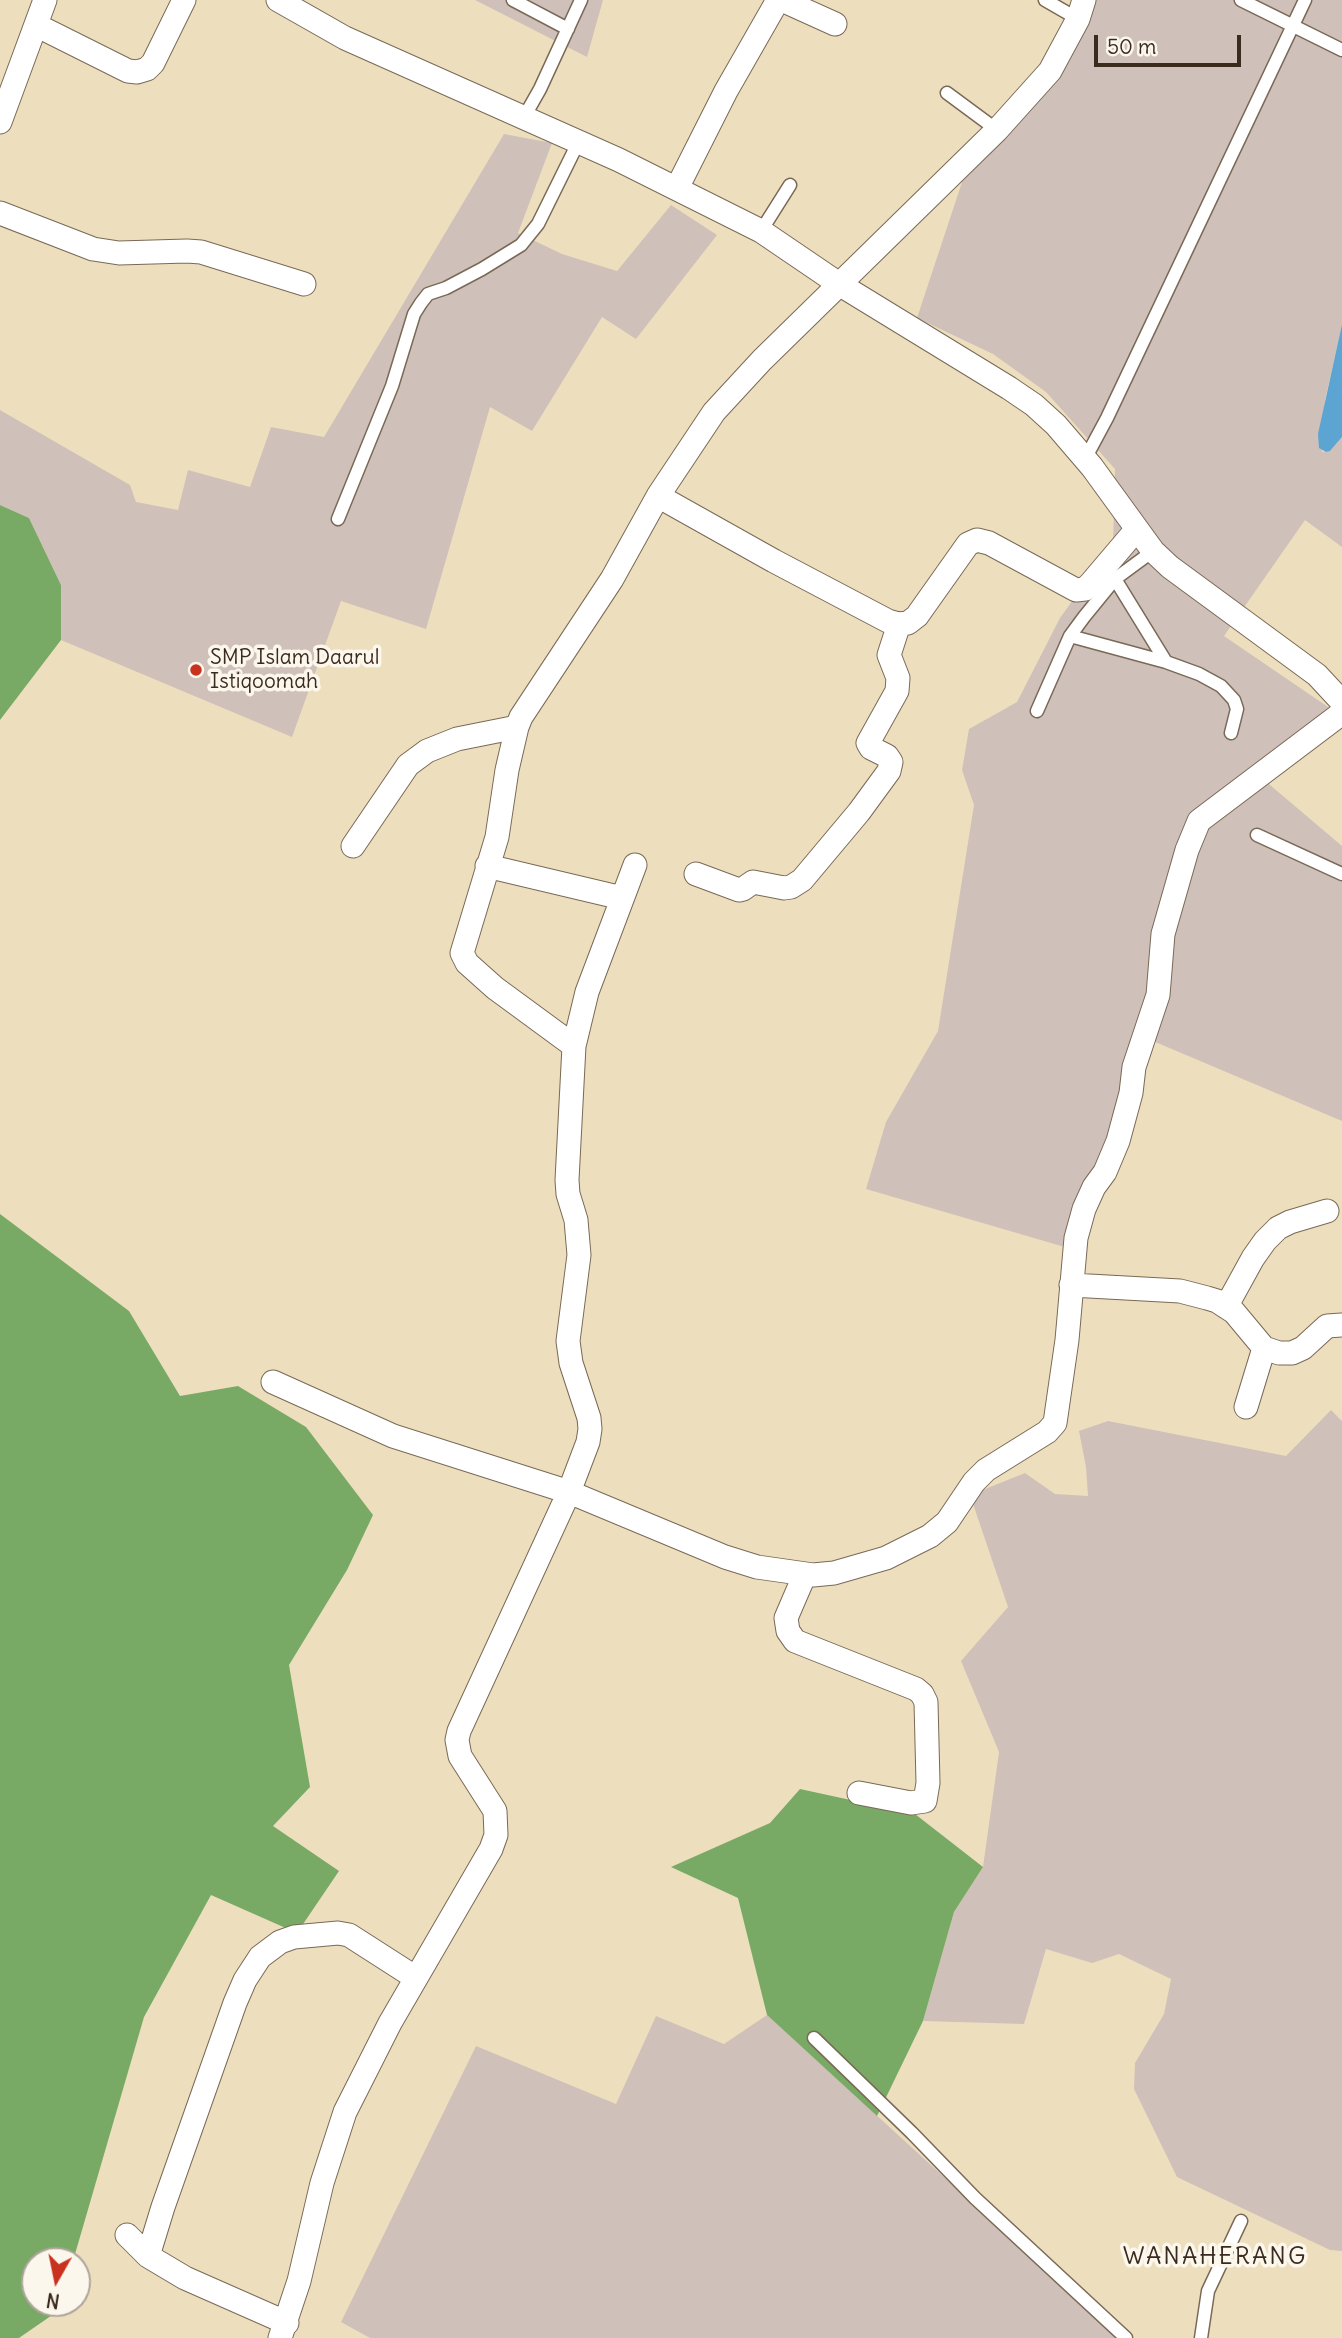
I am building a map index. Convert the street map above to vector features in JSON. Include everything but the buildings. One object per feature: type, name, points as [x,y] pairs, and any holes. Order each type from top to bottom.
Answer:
[{"type":"street","points":[[0,122],[45,0]]},
{"type":"street","points":[[36,25],[128,71],[137,72],[147,69],[153,63],[184,0]]},
{"type":"street","points":[[273,1382],[393,1436],[569,1492],[725,1557],[757,1567],[805,1574],[834,1573],[886,1558],[930,1536],[947,1522],[974,1482],[986,1470],[1052,1428],[1057,1416],[1079,1228],[1084,1209],[1094,1187],[1105,1172],[1118,1141],[1131,1093],[1134,1067],[1158,995],[1163,934],[1187,850],[1199,821],[1342,703],[1317,675],[1170,567],[1153,551],[1085,459],[1056,425],[1034,405],[839,284],[761,231],[677,188],[345,38],[278,0]]},
{"type":"street","points":[[677,188],[726,91],[780,0],[835,24]]},
{"type":"street","points":[[574,1046],[495,988],[467,963],[461,953],[497,837],[507,770],[521,717],[612,579],[658,496],[714,412],[839,284],[997,130],[1050,71],[1081,9]]},
{"type":"street","points":[[0,213],[93,249],[119,253],[201,253],[304,284]]},
{"type":"street","points":[[658,496],[774,561],[888,621],[899,624],[908,623],[917,616],[968,544],[977,540],[989,543],[1076,590],[1085,589],[1091,583],[1136,530]]},
{"type":"street","points":[[696,874],[739,890],[753,882],[791,887],[802,880],[859,812],[889,771],[891,762],[868,743],[897,691],[898,678],[889,655],[899,624]]},
{"type":"street","points":[[354,846],[408,765],[428,751],[457,739],[517,727]]},
{"type":"street","points":[[127,2235],[148,2256],[283,2330],[302,2270],[322,2183],[345,2112],[390,2023],[491,1849],[496,1835],[495,1811],[460,1756],[457,1740],[569,1492],[588,1442],[589,1418],[571,1363],[568,1341],[579,1255],[578,1228],[568,1194],[574,1046],[587,992],[635,864]]},
{"type":"street","points":[[487,866],[622,898]]},
{"type":"street","points":[[1226,1307],[1252,1258],[1278,1228],[1327,1210]]},
{"type":"street","points":[[1071,1285],[1180,1291],[1217,1301],[1234,1312],[1264,1348],[1279,1353],[1292,1353],[1303,1349],[1327,1326],[1342,1325]]},
{"type":"street","points":[[1246,1407],[1264,1348]]},
{"type":"street","points":[[805,1574],[786,1618],[788,1631],[795,1640],[916,1689],[926,1702],[928,1783],[925,1801],[911,1803],[859,1793]]},
{"type":"street","points":[[148,2256],[235,2003],[260,1957],[280,1942],[293,1937],[338,1933],[349,1935],[416,1978]]},
{"type":"lane","points":[[513,0],[568,29]]},
{"type":"lane","points":[[523,119],[540,89],[581,0]]},
{"type":"lane","points":[[1045,0],[1081,9]]},
{"type":"lane","points":[[1241,0],[1342,50]]},
{"type":"lane","points":[[1085,459],[1305,0]]},
{"type":"lane","points":[[947,93],[997,130]]},
{"type":"lane","points":[[338,519],[392,387],[414,314],[421,303],[428,294],[482,270],[521,245],[538,224],[578,143]]},
{"type":"lane","points":[[761,231],[790,185]]},
{"type":"lane","points":[[1037,711],[1070,636],[1115,579],[1153,551]]},
{"type":"lane","points":[[1115,579],[1166,662]]},
{"type":"lane","points":[[1070,636],[1166,662],[1199,674],[1228,692],[1234,700],[1237,709],[1231,733]]},
{"type":"lane","points":[[1256,835],[1342,874]]},
{"type":"lane","points":[[814,2038],[975,2198],[1126,2338]]},
{"type":"lane","points":[[1200,2338],[1209,2291],[1241,2221]]},
{"type":"shaded area","points":[[475,0],[603,0],[587,57]]},
{"type":"shaded area","points":[[1088,0],[1342,0],[1342,324],[1325,400],[1322,452],[1330,451],[1342,437],[1342,547],[1305,520],[1224,636],[1331,709],[1296,745],[1250,768],[1342,846],[1342,1121],[1141,1036],[1075,1250],[866,1189],[886,1122],[938,1031],[974,805],[962,770],[969,729],[1017,702],[1060,618],[1113,544],[1115,469],[1046,392],[993,354],[917,318],[967,167]]},
{"type":"shaded area","points":[[504,134],[552,143],[518,233],[562,254],[617,271],[671,205],[717,235],[636,339],[602,317],[532,431],[490,407],[426,629],[341,601],[292,737],[61,640],[61,585],[29,518],[0,505],[0,410],[130,485],[136,502],[178,510],[188,470],[250,487],[271,427],[324,437]]},
{"type":"shaded area","points":[[1331,1410],[1342,1421],[1342,2251],[1330,2250],[1177,2177],[1134,2089],[1135,2063],[1164,2014],[1171,1979],[1119,1954],[1092,1963],[1046,1949],[1024,2024],[923,2021],[954,1912],[983,1867],[999,1752],[961,1661],[1008,1607],[970,1495],[1025,1473],[1055,1494],[1088,1496],[1079,1431],[1108,1421],[1286,1456]]},
{"type":"shaded area","points":[[767,2015],[1120,2338],[370,2338],[341,2322],[476,2046],[616,2104],[656,2016],[724,2044]]},
{"type":"green space","points":[[0,505],[29,518],[61,585],[61,640],[0,720]]},
{"type":"green space","points":[[0,1214],[129,1311],[180,1396],[238,1386],[306,1427],[373,1515],[347,1570],[289,1665],[310,1787],[273,1826],[339,1871],[297,1933],[211,1895],[144,2017],[77,2247],[21,2247],[21,2317],[49,2317],[19,2338],[0,2338]]},
{"type":"green space","points":[[800,1789],[915,1814],[983,1867],[954,1912],[923,2021],[877,2116],[767,2015],[738,1898],[671,1867],[770,1823]]},
{"type":"water","points":[[1342,324],[1342,437],[1326,452],[1319,448],[1318,434]]},
{"type":"place","name":"SMP Islam Daarul Istiqoomah","points":[[196,670]]},
{"type":"district","name":"WANAHERANG","points":[[1215,2257]]}]
